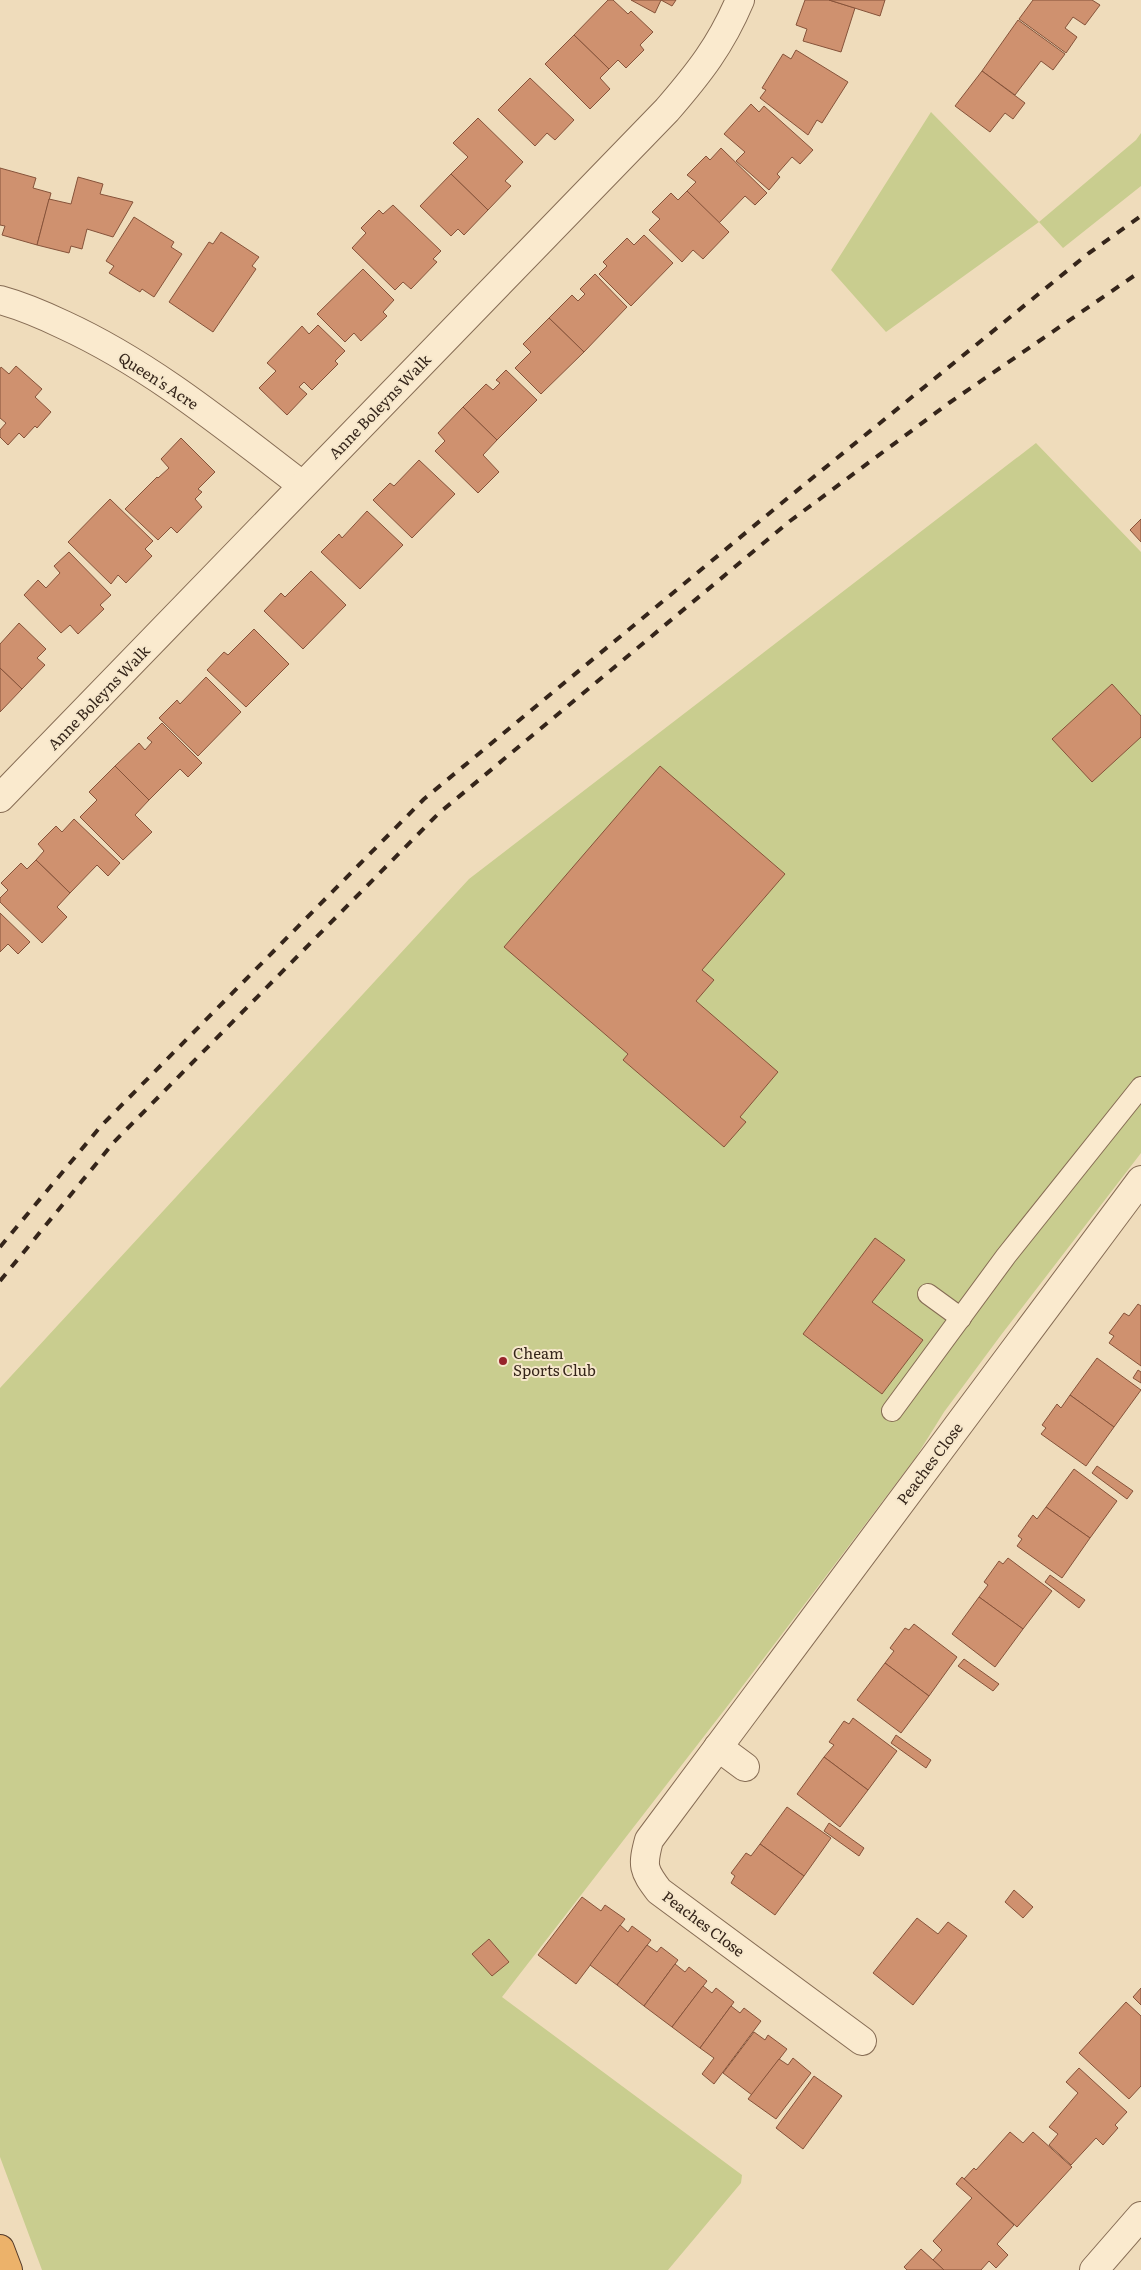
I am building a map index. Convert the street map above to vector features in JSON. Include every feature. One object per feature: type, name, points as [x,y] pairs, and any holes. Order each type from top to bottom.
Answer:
[{"type":"highway","points":[[0,2249],[8,2270]]},
{"type":"street","name":"Anne Boleyns Walk","points":[[0,798],[667,110],[698,74],[727,31],[740,0]]},
{"type":"street","name":"Queen's Acre","points":[[0,300],[32,310],[92,337],[140,366],[202,408],[302,485]]},
{"type":"street","name":"Peaches Close","points":[[862,2041],[659,1890],[646,1874],[645,1856],[649,1840],[1141,1180]]},
{"type":"street","points":[[718,1747],[745,1767]]},
{"type":"street","points":[[1094,2270],[1141,2216]]},
{"type":"lane","points":[[892,1412],[1006,1256],[1141,1087]]},
{"type":"lane","points":[[928,1294],[960,1318]]},
{"type":"green space","points":[[931,112],[1039,222],[886,332],[831,270]]},
{"type":"green space","points":[[1141,133],[1141,186],[1063,248],[1039,222],[1136,140]]},
{"type":"green space","name":"Cheam Sports Club","points":[[1036,443],[1141,552],[1141,1153],[1001,1335],[944,1412],[916,1457],[729,1704],[502,1997],[742,2175],[741,2183],[668,2270],[42,2270],[0,2157],[0,1388],[469,879]]},
{"type":"building","points":[[608,0],[613,0],[628,14],[631,11],[653,32],[640,45],[644,50],[626,68],[618,60],[609,69],[574,35]]},
{"type":"building","points":[[631,0],[661,0],[655,13]]},
{"type":"building","points":[[661,0],[676,0],[672,6]]},
{"type":"building","points":[[805,0],[829,0],[855,8],[841,52],[803,41],[807,29],[796,25]]},
{"type":"building","points":[[829,0],[885,0],[880,16]]},
{"type":"building","points":[[1033,0],[1092,0],[1100,5],[1085,25],[1073,17],[1065,28],[1077,37],[1066,53],[1019,19]]},
{"type":"building","points":[[1018,20],[1065,54],[1053,70],[1041,61],[1015,95],[982,71]]},
{"type":"building","points":[[574,35],[609,69],[600,78],[610,89],[590,109],[545,64]]},
{"type":"building","points":[[796,50],[848,82],[822,123],[817,120],[808,135],[760,98],[766,90],[762,88],[783,54],[791,59]]},
{"type":"building","points":[[982,71],[1025,103],[1013,119],[1005,113],[990,132],[955,106]]},
{"type":"building","points":[[530,78],[574,120],[555,140],[547,133],[535,146],[498,110]]},
{"type":"building","points":[[751,104],[759,112],[764,106],[813,150],[800,164],[792,157],[777,174],[780,177],[769,190],[736,161],[745,152],[724,134]]},
{"type":"building","points":[[478,118],[523,162],[505,181],[511,186],[488,210],[451,174],[468,157],[453,143]]},
{"type":"building","points":[[721,148],[767,193],[755,205],[745,196],[719,223],[687,191],[696,182],[687,175],[706,156],[710,160]]},
{"type":"building","points":[[0,168],[36,178],[33,188],[51,193],[37,245],[2,235],[5,226],[0,225]]},
{"type":"building","points":[[451,174],[488,210],[464,235],[458,229],[451,236],[420,206]]},
{"type":"building","points":[[78,177],[103,184],[100,194],[133,202],[113,237],[87,229],[82,249],[71,246],[69,253],[37,245],[49,199],[71,204]]},
{"type":"building","points":[[687,191],[729,232],[703,259],[693,250],[682,262],[649,230],[660,219],[652,212],[671,193],[678,200]]},
{"type":"building","points":[[393,205],[441,251],[433,259],[437,262],[411,289],[403,282],[395,290],[352,248],[366,233],[361,228],[379,210],[383,214]]},
{"type":"building","points":[[134,217],[174,242],[171,247],[182,254],[154,297],[142,289],[140,292],[109,273],[114,266],[106,261]]},
{"type":"building","points":[[221,232],[259,257],[252,266],[256,269],[213,332],[169,302],[209,242],[213,244]]},
{"type":"building","points":[[644,235],[673,263],[631,306],[599,274],[607,266],[603,262],[627,238],[634,245]]},
{"type":"building","points":[[363,269],[394,300],[383,312],[387,316],[361,341],[354,333],[345,342],[317,314]]},
{"type":"building","points":[[595,274],[627,307],[584,352],[549,318],[572,295],[578,301],[585,294],[580,289]]},
{"type":"building","points":[[549,318],[584,352],[541,394],[515,368],[531,352],[523,344]]},
{"type":"building","points":[[318,325],[345,351],[335,361],[338,364],[312,390],[304,382],[299,387],[307,394],[287,415],[259,388],[276,371],[267,363],[302,326],[309,334]]},
{"type":"building","points":[[16,366],[42,389],[35,397],[51,412],[37,428],[35,426],[24,438],[19,433],[8,445],[0,437],[0,430],[6,423],[0,418],[0,369],[1,367],[9,374]]},
{"type":"building","points":[[506,370],[537,400],[497,440],[463,407],[486,384],[493,390],[500,383],[496,380]]},
{"type":"building","points":[[463,407],[497,440],[483,455],[499,472],[478,493],[435,451],[445,441],[438,433]]},
{"type":"building","points":[[181,438],[215,472],[198,489],[202,492],[195,499],[202,507],[177,533],[171,527],[158,540],[125,509],[157,477],[169,468],[161,459]]},
{"type":"building","points":[[419,460],[455,494],[412,538],[373,500],[390,483],[394,486]]},
{"type":"building","points":[[110,499],[153,541],[145,549],[152,556],[126,583],[118,575],[111,584],[68,542]]},
{"type":"building","points":[[367,511],[403,545],[360,589],[321,552],[339,534],[342,538]]},
{"type":"building","points":[[1141,519],[1141,542],[1130,530]]},
{"type":"building","points":[[69,552],[111,595],[100,605],[104,609],[78,634],[70,625],[61,633],[24,595],[38,580],[46,588],[60,573],[54,566]]},
{"type":"building","points":[[311,571],[346,605],[303,649],[264,611],[281,593],[285,597]]},
{"type":"building","points":[[19,623],[46,649],[37,658],[45,665],[22,689],[0,668],[0,644]]},
{"type":"building","points":[[254,629],[289,664],[246,707],[207,670],[224,652],[228,655]]},
{"type":"building","points":[[0,668],[22,689],[0,712]]},
{"type":"building","points":[[206,677],[241,712],[198,756],[159,718],[177,700],[180,704]]},
{"type":"building","points":[[1112,684],[1141,716],[1141,737],[1092,782],[1052,739]]},
{"type":"building","points":[[162,723],[202,763],[188,777],[180,769],[149,800],[115,766],[139,743],[145,750],[152,742],[147,738]]},
{"type":"building","points":[[115,766],[149,800],[135,815],[152,832],[123,860],[80,817],[97,800],[89,792]]},
{"type":"building","points":[[660,766],[785,874],[702,970],[714,980],[696,1001],[778,1072],[740,1117],[746,1122],[724,1147],[623,1060],[628,1054],[504,947]]},
{"type":"building","points":[[74,819],[120,863],[108,876],[97,865],[70,893],[36,860],[44,851],[38,844],[56,826],[62,832]]},
{"type":"building","points":[[36,860],[70,893],[57,907],[67,917],[42,943],[0,902],[0,898],[8,890],[1,883],[21,863],[27,869]]},
{"type":"building","points":[[0,913],[30,942],[18,954],[8,944],[0,952]]},
{"type":"building","points":[[875,1238],[905,1260],[872,1302],[923,1340],[882,1394],[803,1334]]},
{"type":"building","points":[[1138,1304],[1141,1306],[1141,1366],[1109,1343],[1114,1336],[1109,1333],[1124,1313],[1129,1316]]},
{"type":"building","points":[[1097,1358],[1141,1390],[1114,1427],[1070,1395]]},
{"type":"building","points":[[1138,1370],[1141,1372],[1141,1383],[1133,1378]]},
{"type":"building","points":[[1070,1395],[1114,1427],[1086,1466],[1041,1434],[1046,1428],[1042,1425],[1057,1404],[1061,1408]]},
{"type":"building","points":[[1097,1466],[1133,1491],[1127,1499],[1092,1473]]},
{"type":"building","points":[[1074,1469],[1117,1501],[1090,1538],[1046,1507]]},
{"type":"building","points":[[1046,1507],[1090,1538],[1062,1578],[1017,1546],[1022,1539],[1018,1536],[1033,1515],[1037,1519]]},
{"type":"building","points":[[1008,1558],[1052,1591],[1023,1629],[979,1597],[988,1585],[984,1582],[999,1561],[1003,1564]]},
{"type":"building","points":[[1050,1575],[1085,1600],[1079,1608],[1045,1582]]},
{"type":"building","points":[[979,1597],[1023,1629],[995,1667],[952,1634]]},
{"type":"building","points":[[914,1624],[957,1657],[929,1696],[885,1663],[894,1651],[890,1648],[905,1628],[909,1630]]},
{"type":"building","points":[[964,1659],[999,1684],[993,1691],[958,1666]]},
{"type":"building","points":[[885,1663],[929,1696],[901,1733],[857,1700]]},
{"type":"building","points":[[853,1718],[897,1751],[868,1790],[824,1757],[834,1745],[829,1742],[844,1721],[849,1724]]},
{"type":"building","points":[[896,1735],[931,1760],[926,1768],[891,1743]]},
{"type":"building","points":[[824,1757],[868,1790],[840,1827],[797,1794]]},
{"type":"building","points":[[787,1807],[831,1838],[804,1876],[760,1844]]},
{"type":"building","points":[[829,1823],[864,1848],[859,1856],[824,1831]]},
{"type":"building","points":[[760,1844],[804,1876],[775,1915],[731,1883],[735,1876],[731,1873],[746,1853],[751,1856]]},
{"type":"building","points":[[1014,1890],[1033,1907],[1023,1918],[1005,1902]]},
{"type":"building","points":[[582,1897],[601,1911],[605,1905],[625,1919],[576,1984],[538,1955]]},
{"type":"building","points":[[917,1918],[938,1934],[948,1922],[967,1936],[913,2005],[873,1973]]},
{"type":"building","points":[[620,1925],[628,1932],[632,1926],[651,1940],[617,1985],[590,1965]]},
{"type":"building","points":[[489,1939],[509,1962],[492,1976],[472,1954]]},
{"type":"building","points":[[647,1945],[657,1952],[661,1947],[678,1960],[644,2006],[617,1985]]},
{"type":"building","points":[[675,1964],[685,1972],[689,1967],[707,1981],[672,2027],[644,2006]]},
{"type":"building","points":[[703,1986],[712,1993],[716,1988],[734,2002],[700,2048],[672,2027]]},
{"type":"building","points":[[1141,1988],[1141,2005],[1133,1997]]},
{"type":"building","points":[[1126,2002],[1141,2016],[1141,2086],[1129,2099],[1079,2053]]},
{"type":"building","points":[[731,2006],[740,2013],[744,2008],[761,2021],[714,2084],[702,2074],[714,2058],[700,2048]]},
{"type":"building","points":[[754,2032],[765,2040],[768,2035],[787,2049],[752,2095],[723,2073]]},
{"type":"building","points":[[793,2058],[811,2073],[776,2119],[748,2099],[779,2059],[788,2065]]},
{"type":"building","points":[[1079,2068],[1127,2112],[1115,2125],[1118,2128],[1103,2145],[1096,2138],[1071,2165],[1049,2145],[1058,2134],[1049,2127],[1078,2093],[1066,2082]]},
{"type":"building","points":[[814,2076],[842,2096],[803,2149],[776,2128]]},
{"type":"building","points":[[1010,2132],[1023,2143],[1033,2132],[1072,2167],[1017,2227],[964,2179],[974,2168],[976,2170]]},
{"type":"building","points":[[962,2177],[1014,2225],[997,2244],[1008,2255],[996,2268],[989,2261],[981,2270],[944,2270],[933,2260],[942,2250],[933,2241],[972,2198],[956,2184]]},
{"type":"building","points":[[921,2249],[944,2270],[907,2270],[904,2267]]},
{"type":"railway","points":[[0,1247],[101,1126],[424,799],[778,506],[1089,253],[1141,216]]},
{"type":"railway","points":[[0,1281],[114,1142],[438,814],[790,521],[949,403],[1141,271]]},
{"type":"place","name":"Cheam Sports Club","points":[[503,1361]]}]
